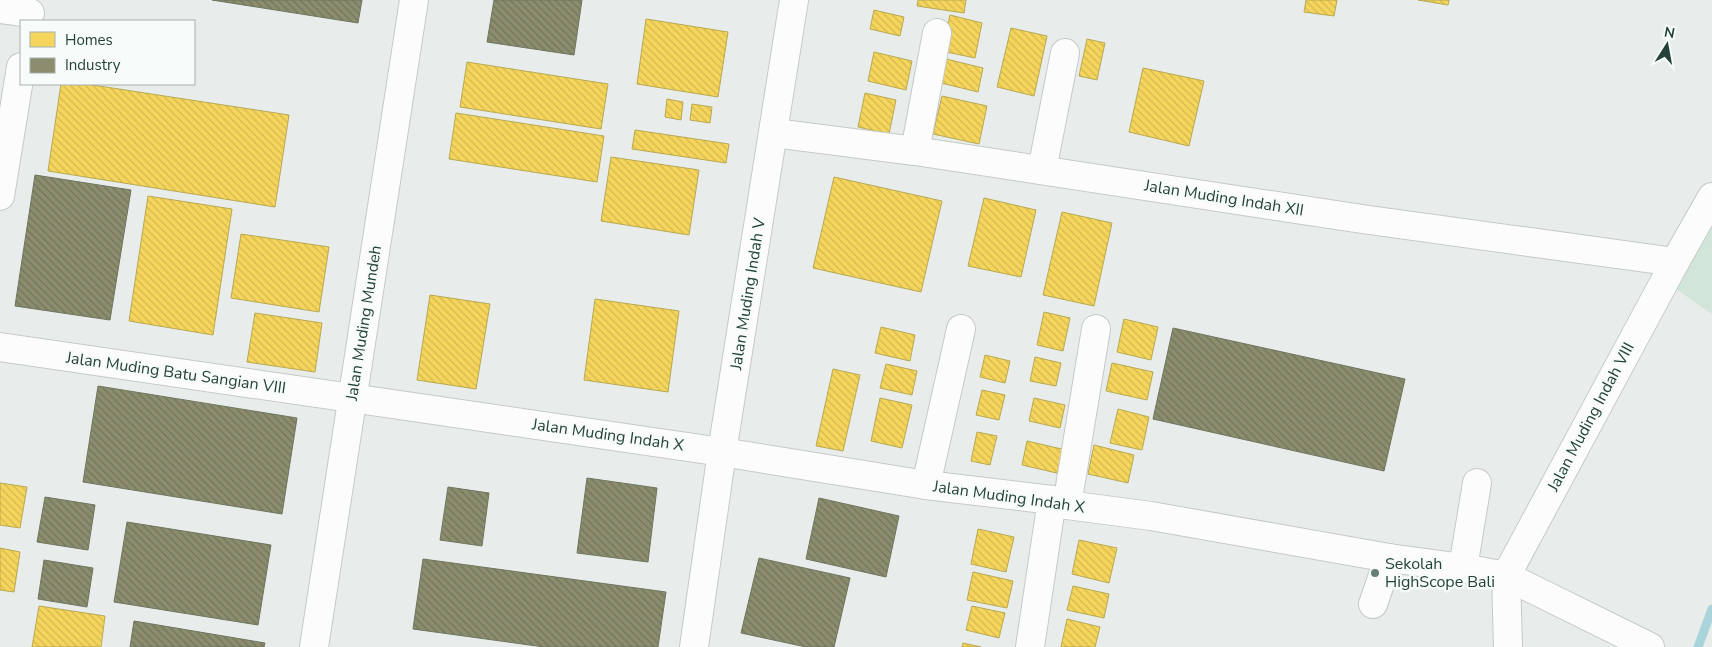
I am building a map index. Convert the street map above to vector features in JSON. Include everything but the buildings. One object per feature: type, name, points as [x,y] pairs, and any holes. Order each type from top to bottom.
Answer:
[{"type":"street","name":"Jalan Muding Mundeh","points":[[314,647],[414,0]]},
{"type":"street","name":"Jalan Muding Indah V","points":[[694,647],[722,452],[794,0]]},
{"type":"street","points":[[0,9],[30,12]]},
{"type":"street","points":[[916,151],[938,33]]},
{"type":"street","points":[[1042,170],[1065,53]]},
{"type":"street","points":[[0,196],[20,73]]},
{"type":"street","name":"Jalan Muding Indah XII","points":[[774,133],[916,151],[1362,219],[1675,262]]},
{"type":"street","name":"Jalan Muding Indah VIII","points":[[1508,647],[1506,576],[1712,197]]},
{"type":"street","points":[[926,485],[961,329]]},
{"type":"street","points":[[1030,647],[1096,329]]},
{"type":"street","name":"Jalan Muding Batu Sangian VIII","points":[[0,347],[351,398]]},
{"type":"street","name":"Jalan Muding Indah X","points":[[351,398],[722,452],[926,485],[1151,516],[1389,558],[1506,576],[1650,647]]},
{"type":"street","points":[[1462,568],[1477,483]]},
{"type":"street","points":[[1373,604],[1389,558]]},
{"type":"green space","points":[[1712,223],[1712,314],[1673,287]]},
{"type":"waterway","points":[[1698,647],[1712,609]]},
{"type":"place","name":"Sekolah HighScope Bali","points":[[1375,573]]}]
